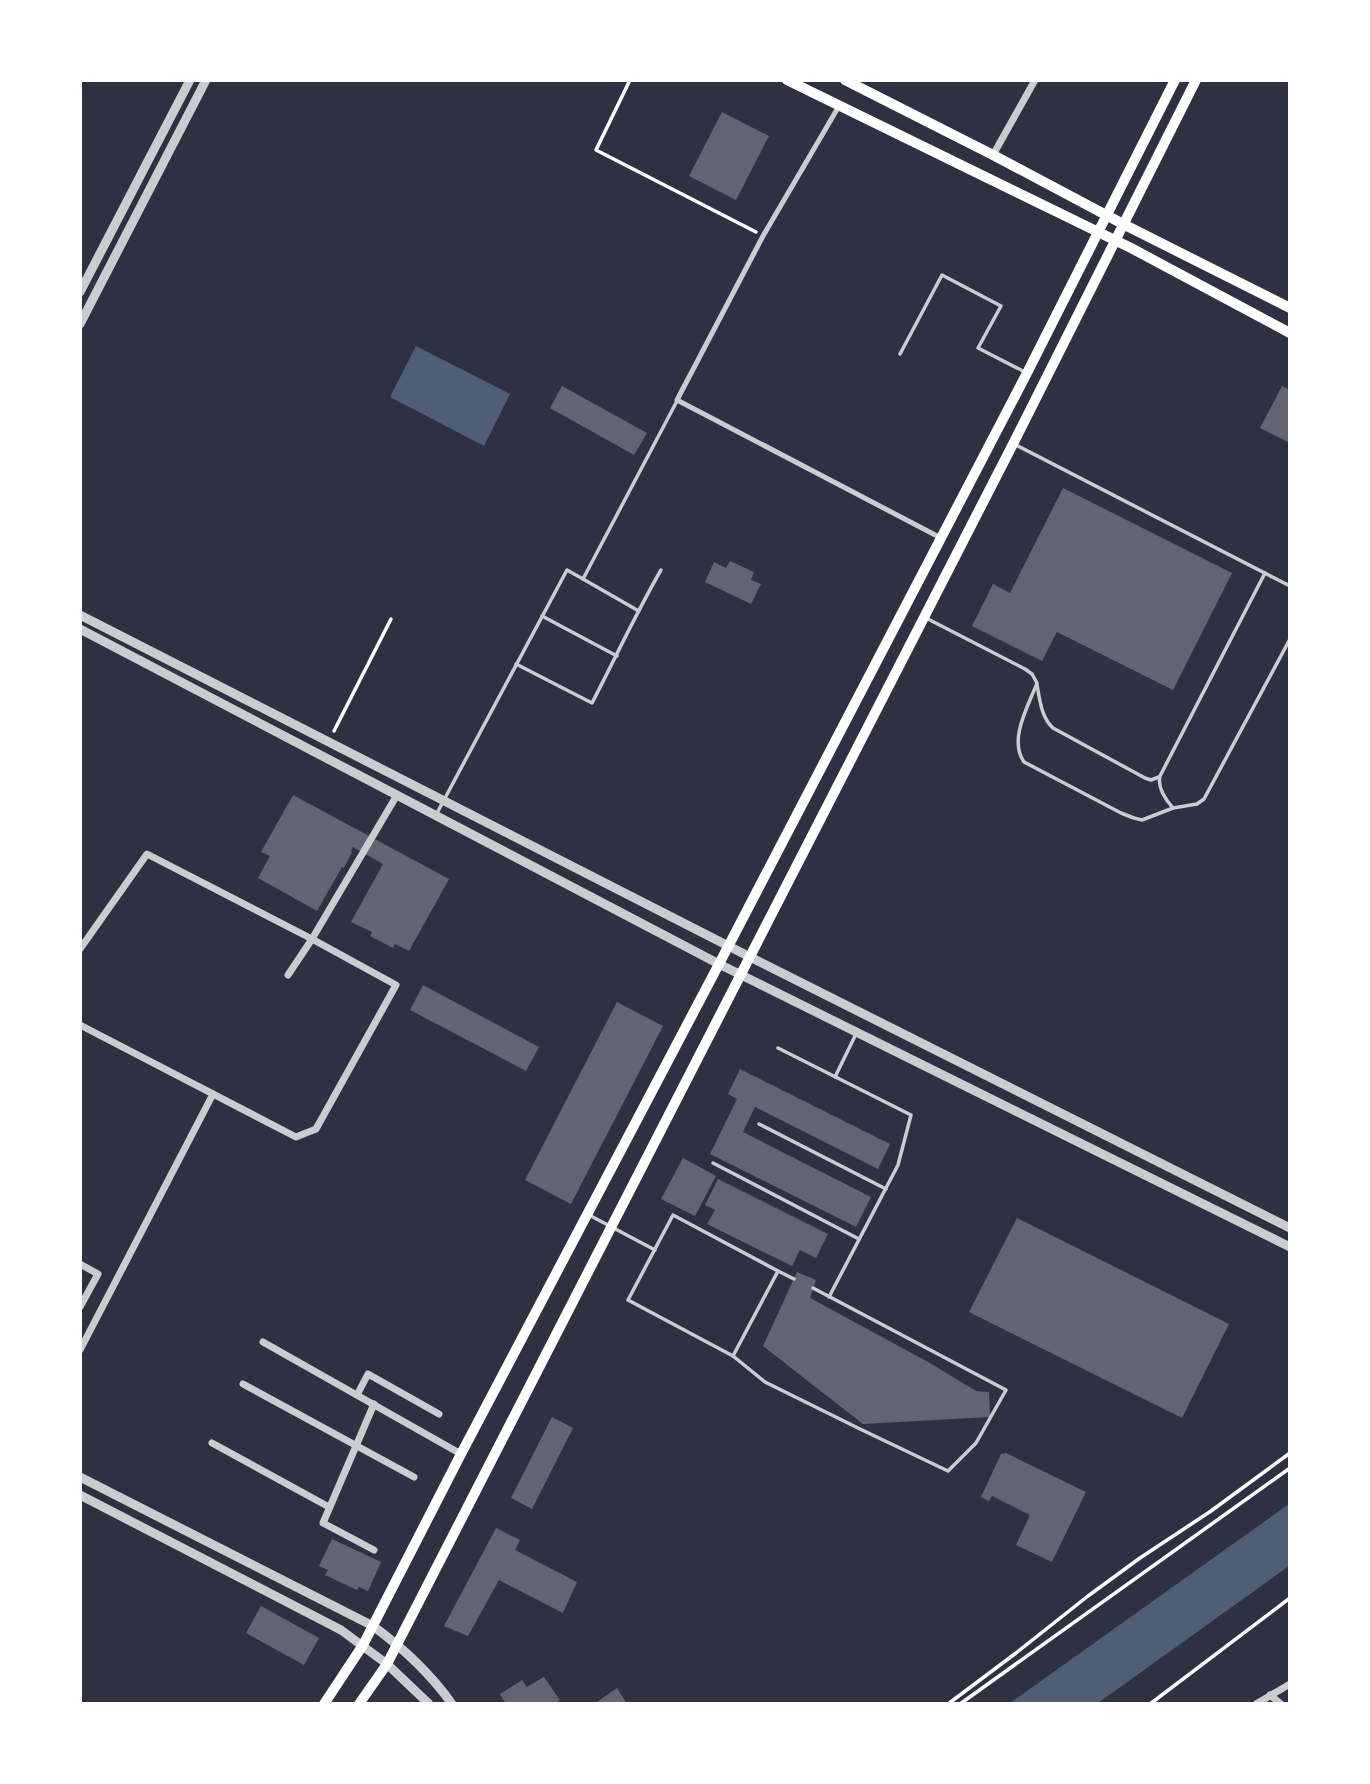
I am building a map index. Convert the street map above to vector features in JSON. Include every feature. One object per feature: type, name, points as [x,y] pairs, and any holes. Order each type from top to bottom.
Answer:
[{"type":"main road","points":[[787,80],[1131,248],[1290,333]]},
{"type":"main road","points":[[845,80],[1290,308]]},
{"type":"main road","points":[[324,1703],[363,1646],[1027,373],[1175,80]]},
{"type":"main road","points":[[359,1703],[387,1664],[1013,444],[1196,80]]},
{"type":"street","points":[[80,292],[190,80]]},
{"type":"street","points":[[80,324],[206,80]]},
{"type":"street","points":[[993,155],[1035,80]]},
{"type":"street","points":[[839,106],[763,236],[677,400],[941,538]]},
{"type":"street","points":[[80,615],[750,957],[1290,1228]]},
{"type":"street","points":[[80,629],[719,964],[1290,1247]]},
{"type":"street","points":[[288,975],[397,795]]},
{"type":"street","points":[[80,949],[147,854],[396,985],[316,1129],[296,1137],[80,1025]]},
{"type":"street","points":[[80,1350],[214,1094]]},
{"type":"street","points":[[80,1264],[98,1274],[80,1307]]},
{"type":"street","points":[[263,1342],[461,1454]]},
{"type":"street","points":[[357,1395],[368,1374],[439,1414]]},
{"type":"street","points":[[243,1384],[414,1477]]},
{"type":"street","points":[[374,1404],[323,1523],[374,1550]]},
{"type":"street","points":[[212,1443],[329,1507]]},
{"type":"street","points":[[80,1477],[373,1626],[396,1643],[438,1684],[452,1703]]},
{"type":"street","points":[[81,1498],[341,1630],[387,1664],[429,1703]]},
{"type":"street","points":[[1256,1703],[1290,1685]]},
{"type":"street","points":[[1270,1696],[1281,1703]]},
{"type":"lane","points":[[900,354],[942,275],[1001,306],[978,348],[1027,373]]},
{"type":"lane","points":[[583,579],[677,400]]},
{"type":"lane","points":[[1013,444],[1289,586]]},
{"type":"lane","points":[[436,815],[567,570],[637,610]]},
{"type":"lane","points":[[516,664],[592,703],[637,610],[661,570]]},
{"type":"lane","points":[[1173,808],[1161,790],[1160,776],[1265,573]]},
{"type":"lane","points":[[542,616],[617,656]]},
{"type":"lane","points":[[924,617],[1026,669],[1037,682],[1047,723],[1161,790]]},
{"type":"lane","points":[[1037,682],[1021,723],[1018,746],[1024,762],[1142,820],[1173,808],[1197,804],[1204,799],[1290,639]]},
{"type":"lane","points":[[1144,778],[1151,780],[1160,776]]},
{"type":"lane","points":[[1164,811],[1166,800]]},
{"type":"lane","points":[[835,1077],[857,1032]]},
{"type":"lane","points":[[778,1048],[911,1115],[898,1166],[829,1297]]},
{"type":"lane","points":[[759,1124],[886,1189]]},
{"type":"lane","points":[[713,1163],[859,1240]]},
{"type":"lane","points":[[587,1214],[655,1250]]},
{"type":"lane","points":[[794,1279],[673,1215],[628,1300],[733,1356],[765,1382],[948,1471],[976,1443],[1006,1390],[813,1289]]},
{"type":"lane","points":[[733,1356],[778,1271]]},
{"type":"path","points":[[630,80],[596,150],[763,236]]},
{"type":"path","points":[[328,742],[391,619]]},
{"type":"path","points":[[948,1703],[1088,1596],[1290,1453]]},
{"type":"path","points":[[960,1703],[1290,1468]]},
{"type":"path","points":[[1150,1703],[1290,1598]]},
{"type":"water","points":[[416,346],[510,394],[484,446],[390,397]]},
{"type":"water","points":[[1289,1504],[1289,1566],[1098,1703],[1010,1703]]},
{"type":"building","points":[[722,112],[769,136],[736,200],[689,176]]},
{"type":"building","points":[[562,386],[647,433],[634,455],[550,408]]},
{"type":"building","points":[[1282,386],[1290,390],[1290,443],[1260,428]]},
{"type":"building","points":[[1063,488],[1232,573],[1173,690],[1057,632],[1042,661],[972,626],[993,584],[1010,593]]},
{"type":"building","points":[[730,561],[754,572],[751,580],[761,584],[751,604],[705,582],[714,562],[726,568]]},
{"type":"building","points":[[293,795],[449,879],[409,951],[395,944],[393,948],[370,936],[372,932],[351,922],[383,864],[353,847],[344,868],[342,867],[317,911],[258,878],[270,856],[261,852]]},
{"type":"building","points":[[423,985],[539,1047],[526,1071],[410,1010]]},
{"type":"building","points":[[617,1002],[663,1026],[571,1204],[525,1180]]},
{"type":"building","points":[[740,1069],[890,1144],[878,1169],[755,1107],[743,1132],[871,1197],[856,1227],[710,1154],[737,1099],[728,1094]]},
{"type":"building","points":[[683,1158],[716,1176],[695,1216],[661,1199]]},
{"type":"building","points":[[718,1179],[828,1234],[816,1258],[800,1250],[792,1266],[707,1224],[715,1210],[705,1205]]},
{"type":"building","points":[[1017,1218],[1229,1324],[1182,1418],[969,1312]]},
{"type":"building","points":[[797,1272],[816,1280],[810,1298],[976,1391],[989,1392],[990,1417],[863,1424],[763,1346]]},
{"type":"building","points":[[552,1417],[573,1428],[532,1509],[511,1498]]},
{"type":"building","points":[[1006,1453],[1086,1492],[1052,1562],[1016,1545],[1030,1515],[992,1496],[989,1501],[981,1497],[1001,1454]]},
{"type":"building","points":[[496,1528],[520,1540],[515,1550],[577,1582],[563,1613],[499,1580],[468,1636],[444,1626]]},
{"type":"building","points":[[332,1539],[381,1562],[368,1591],[359,1587],[357,1590],[325,1575],[328,1570],[319,1566]]},
{"type":"building","points":[[261,1606],[319,1638],[304,1665],[246,1633]]},
{"type":"building","points":[[544,1677],[560,1700],[554,1704],[506,1704],[500,1694],[522,1680],[527,1687]]},
{"type":"building","points":[[617,1688],[627,1704],[594,1704]]}]
